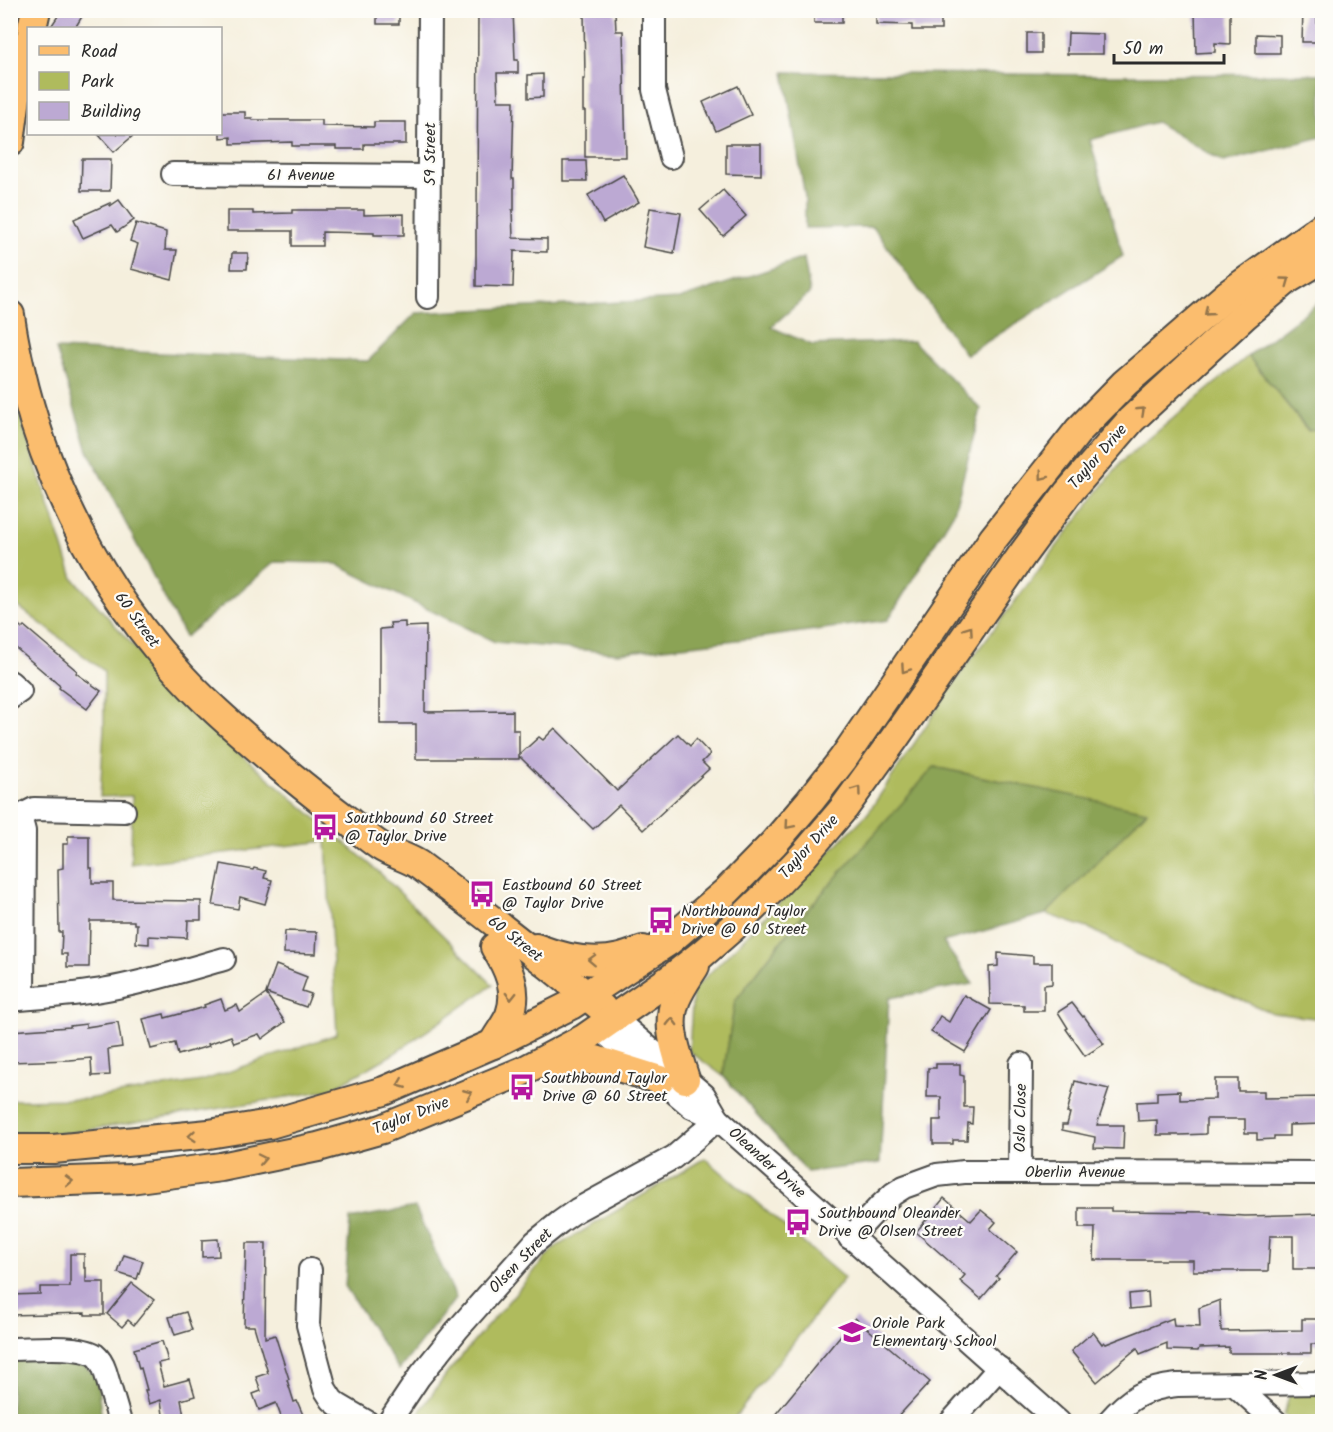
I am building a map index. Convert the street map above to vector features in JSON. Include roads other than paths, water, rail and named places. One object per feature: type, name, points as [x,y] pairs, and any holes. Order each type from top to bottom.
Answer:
[{"type":"main road","points":[[32,27],[36,10]]},
{"type":"main road","points":[[10,142],[17,90],[27,46]]},
{"type":"main road","name":"Taylor Drive","points":[[10,1149],[53,1149],[209,1134],[270,1124],[384,1091],[493,1044],[579,1001],[669,941],[727,891],[774,843],[810,801],[843,759],[993,540],[1079,430],[1125,383],[1227,295],[1323,227]]},
{"type":"main road","name":"Taylor Drive","points":[[10,1183],[130,1179],[222,1167],[318,1147],[382,1129],[523,1071],[585,1038],[607,1023],[702,954],[767,894],[805,854],[844,808],[1067,494],[1131,420],[1245,315],[1288,279],[1323,259]]},
{"type":"main road","name":"60 Street","points":[[10,315],[20,369],[49,464],[89,550],[150,640],[174,668],[229,723],[296,780],[380,846],[405,878],[508,944],[607,1023]]},
{"type":"main road","points":[[493,1044],[510,1014],[512,991],[507,965],[508,944],[566,958],[598,960],[620,958],[669,941]]},
{"type":"main road","points":[[523,1071],[558,1063],[596,1060],[672,1079],[672,1010],[680,990],[702,954]]},
{"type":"street","name":"59 Street","points":[[428,297],[430,10]]},
{"type":"street","points":[[654,10],[654,90],[671,157]]},
{"type":"street","name":"61 Avenue","points":[[173,174],[429,176]]},
{"type":"street","points":[[10,682],[20,691],[10,698]]},
{"type":"street","points":[[124,811],[34,809],[15,813],[24,831],[17,999],[123,986],[224,959]]},
{"type":"street","name":"Oleander Drive","points":[[607,1023],[672,1079],[692,1107],[718,1119],[1059,1422]]},
{"type":"street","name":"Oslo Close","points":[[1020,1172],[1021,1064]]},
{"type":"street","name":"Olsen Street","points":[[389,1422],[405,1395],[425,1369],[535,1242],[577,1210],[674,1156],[718,1119]]},
{"type":"street","name":"Oberlin Avenue","points":[[850,1238],[893,1194],[924,1179],[949,1173],[1323,1173]]},
{"type":"street","points":[[310,1270],[308,1324],[325,1389],[338,1405],[367,1422]]},
{"type":"street","points":[[10,1349],[76,1349],[94,1355],[105,1371],[120,1422]]},
{"type":"street","points":[[951,1422],[999,1368]]},
{"type":"street","points":[[1108,1422],[1122,1406],[1139,1394],[1177,1384],[1323,1383]]},
{"type":"street","points":[[1234,1384],[1276,1422]]},
{"type":"place","name":"Southbound 60 Street @ Taylor Drive","points":[[325,827]]},
{"type":"place","name":"Eastbound 60 Street @ Taylor Drive","points":[[482,894]]},
{"type":"place","name":"Northbound Taylor Drive @ 60 Street","points":[[661,920]]},
{"type":"place","name":"Southbound Taylor Drive @ 60 Street","points":[[522,1087]]},
{"type":"place","name":"Southbound Oleander Drive @ Olsen Street","points":[[798,1222]]},
{"type":"place","name":"Oriole Park Elementary School","points":[[852,1332]]}]
